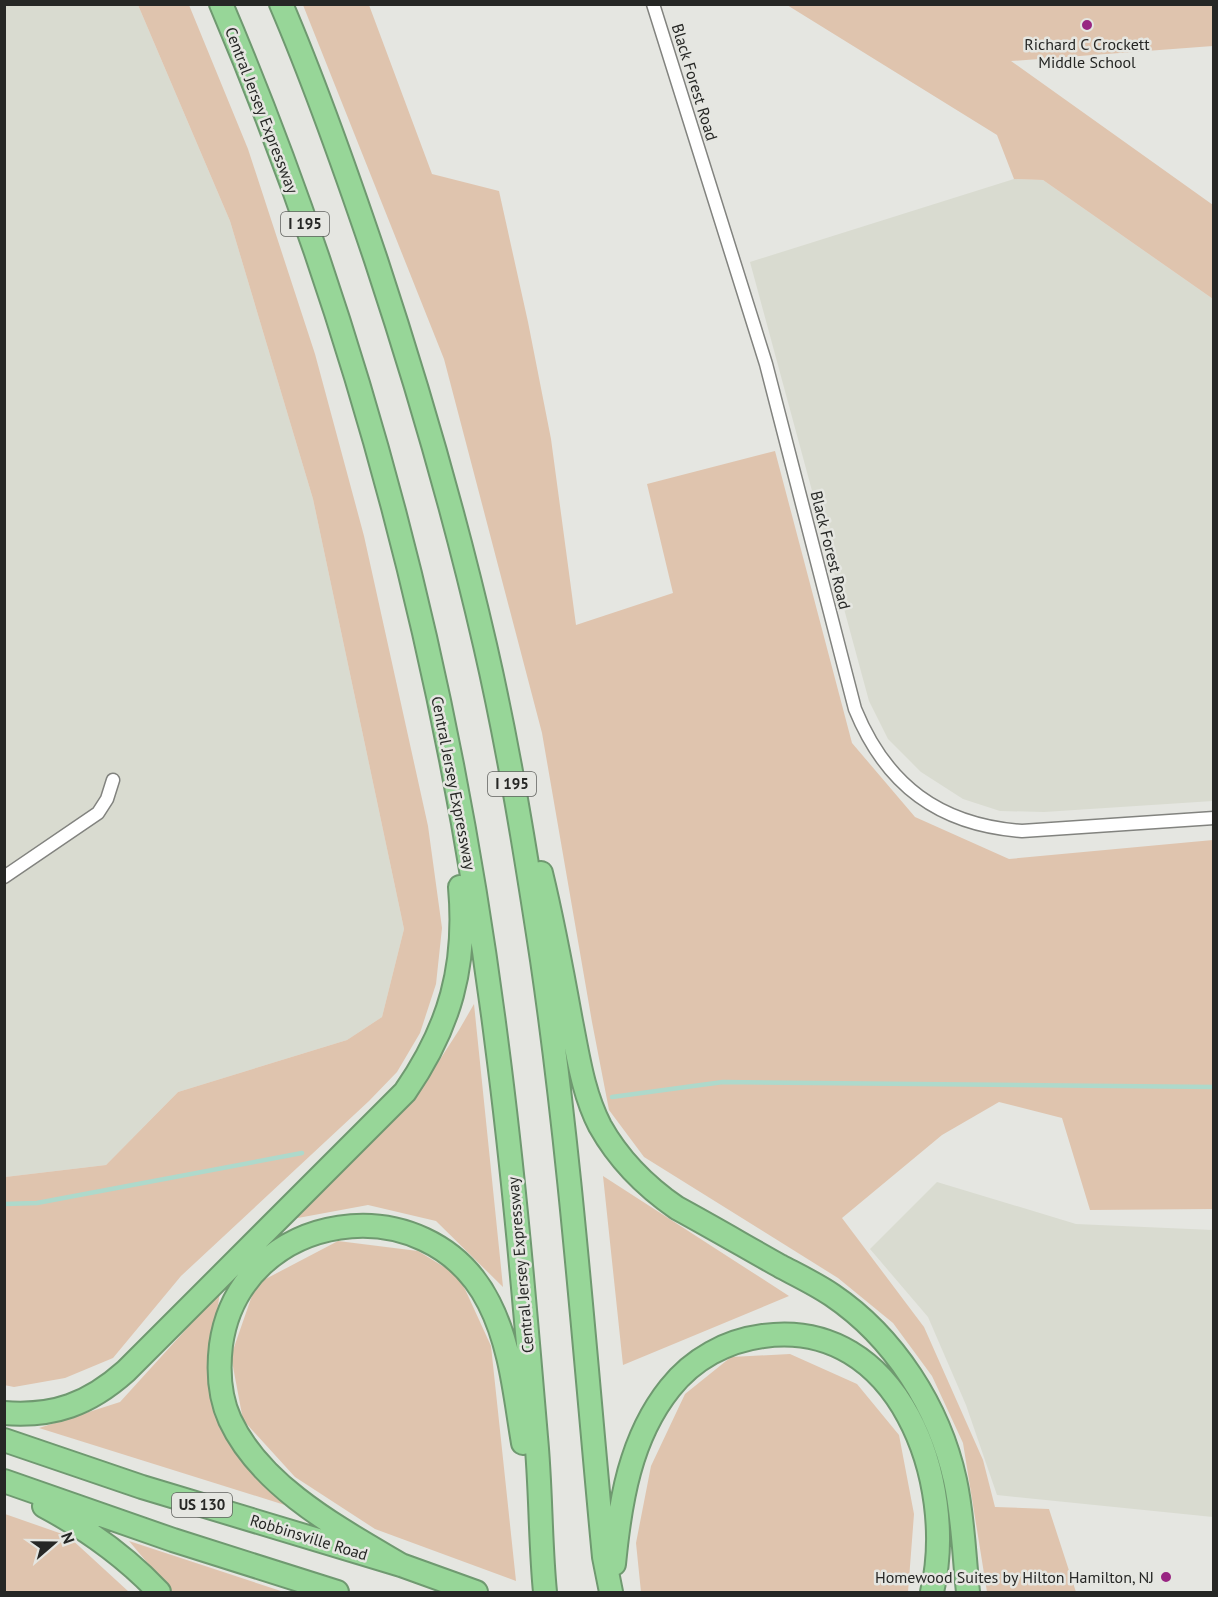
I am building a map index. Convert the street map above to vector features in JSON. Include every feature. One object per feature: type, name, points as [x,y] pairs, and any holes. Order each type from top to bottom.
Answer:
[{"type":"highway","name":"Central Jersey Expressway","points":[[221,4],[262,105],[307,229],[347,350],[407,559],[462,817],[497,1045],[506,1122],[537,1441],[545,1593]]},
{"type":"highway","name":"I 195","points":[[281,4],[360,211],[400,333],[432,439],[486,648],[517,807],[545,984],[562,1115],[604,1557],[611,1592]]},
{"type":"highway","points":[[486,648],[549,904],[582,1077],[600,1125],[615,1151],[634,1174],[656,1193],[677,1208],[832,1294],[864,1321],[900,1360],[928,1405],[945,1444],[955,1480],[960,1511],[968,1593]]},
{"type":"highway","points":[[4,1413],[45,1413],[69,1407],[92,1397],[109,1386],[405,1092],[421,1068],[437,1038],[456,983],[463,916],[429,656]]},
{"type":"highway","points":[[401,1565],[324,1518],[283,1486],[260,1464],[243,1442],[223,1402],[220,1368],[223,1335],[230,1311],[242,1289],[275,1253],[304,1237],[335,1227],[360,1224],[382,1226],[406,1231],[427,1240],[462,1265],[489,1302],[512,1370],[543,1569]]},
{"type":"highway","points":[[611,1592],[620,1507],[627,1477],[638,1444],[663,1398],[686,1371],[703,1357],[725,1346],[748,1338],[795,1335],[841,1348],[862,1361],[883,1379],[896,1395],[911,1421],[924,1449],[933,1478],[938,1508],[937,1568],[932,1593]]},
{"type":"highway","name":"Robbinsville Road","points":[[4,1440],[142,1487],[401,1565],[476,1593]]},
{"type":"highway","points":[[5,1481],[107,1546],[138,1570],[159,1593]]},
{"type":"highway","name":"US 130","points":[[5,1481],[173,1540],[337,1593]]},
{"type":"street","name":"Black Forest Road","points":[[653,4],[766,364],[855,709],[875,750],[901,781],[926,802],[956,817],[997,829],[1022,831],[1214,818]]},
{"type":"street","points":[[4,877],[98,813],[108,799],[113,780]]},
{"type":"shaded area","points":[[4,5],[138,5],[230,221],[313,499],[404,929],[382,1017],[347,1040],[178,1092],[106,1165],[5,1177]]},
{"type":"shaded area","points":[[138,5],[189,5],[248,149],[315,354],[364,536],[428,826],[442,928],[436,984],[420,1033],[397,1072],[369,1101],[181,1276],[113,1358],[65,1378],[14,1387],[4,1385],[5,1177],[106,1165],[178,1092],[347,1040],[382,1017],[404,929],[313,499],[230,221]]},
{"type":"shaded area","points":[[303,5],[369,5],[432,174],[499,191],[551,439],[576,625],[673,593],[647,484],[775,451],[852,743],[915,817],[1009,859],[1213,840],[1213,1209],[1090,1210],[1062,1118],[999,1102],[942,1135],[842,1218],[924,1327],[983,1460],[995,1507],[1049,1509],[1076,1592],[987,1592],[963,1443],[932,1376],[893,1323],[838,1278],[644,1157],[609,1110],[542,733],[444,359]]},
{"type":"shaded area","points":[[787,5],[1213,5],[1213,46],[1011,61],[1213,205],[1213,299],[1043,180],[1014,179],[997,135]]},
{"type":"shaded area","points":[[1014,179],[1043,180],[1213,299],[1213,801],[1044,812],[1000,811],[963,799],[921,772],[888,739],[869,701],[750,262]]},
{"type":"shaded area","points":[[474,1004],[503,1287],[436,1221],[368,1205],[287,1220],[417,1095]]},
{"type":"shaded area","points":[[603,1176],[789,1296],[623,1365]]},
{"type":"shaded area","points":[[937,1182],[1076,1224],[1213,1230],[1213,1517],[997,1495],[966,1405],[928,1317],[870,1249]]},
{"type":"shaded area","points":[[338,1241],[418,1251],[459,1276],[491,1346],[516,1581],[375,1529],[295,1477],[243,1420],[231,1356],[256,1284]]},
{"type":"shaded area","points":[[220,1292],[209,1365],[214,1412],[239,1452],[288,1506],[39,1428],[120,1402]]},
{"type":"shaded area","points":[[790,1354],[857,1384],[899,1435],[914,1514],[908,1592],[641,1592],[636,1543],[651,1466],[685,1394],[731,1357]]},
{"type":"shaded area","points":[[5,1514],[68,1536],[129,1592],[5,1592]]},
{"type":"shaded area","points":[[129,1541],[284,1592],[172,1592]]},
{"type":"waterway","points":[[612,1097],[723,1082],[1214,1087]]},
{"type":"waterway","points":[[4,1204],[37,1203],[302,1153]]},
{"type":"place","name":"Richard C Crockett Middle School","points":[[1087,25]]},
{"type":"place","name":"Homewood Suites by Hilton Hamilton, NJ","points":[[1166,1577]]}]
